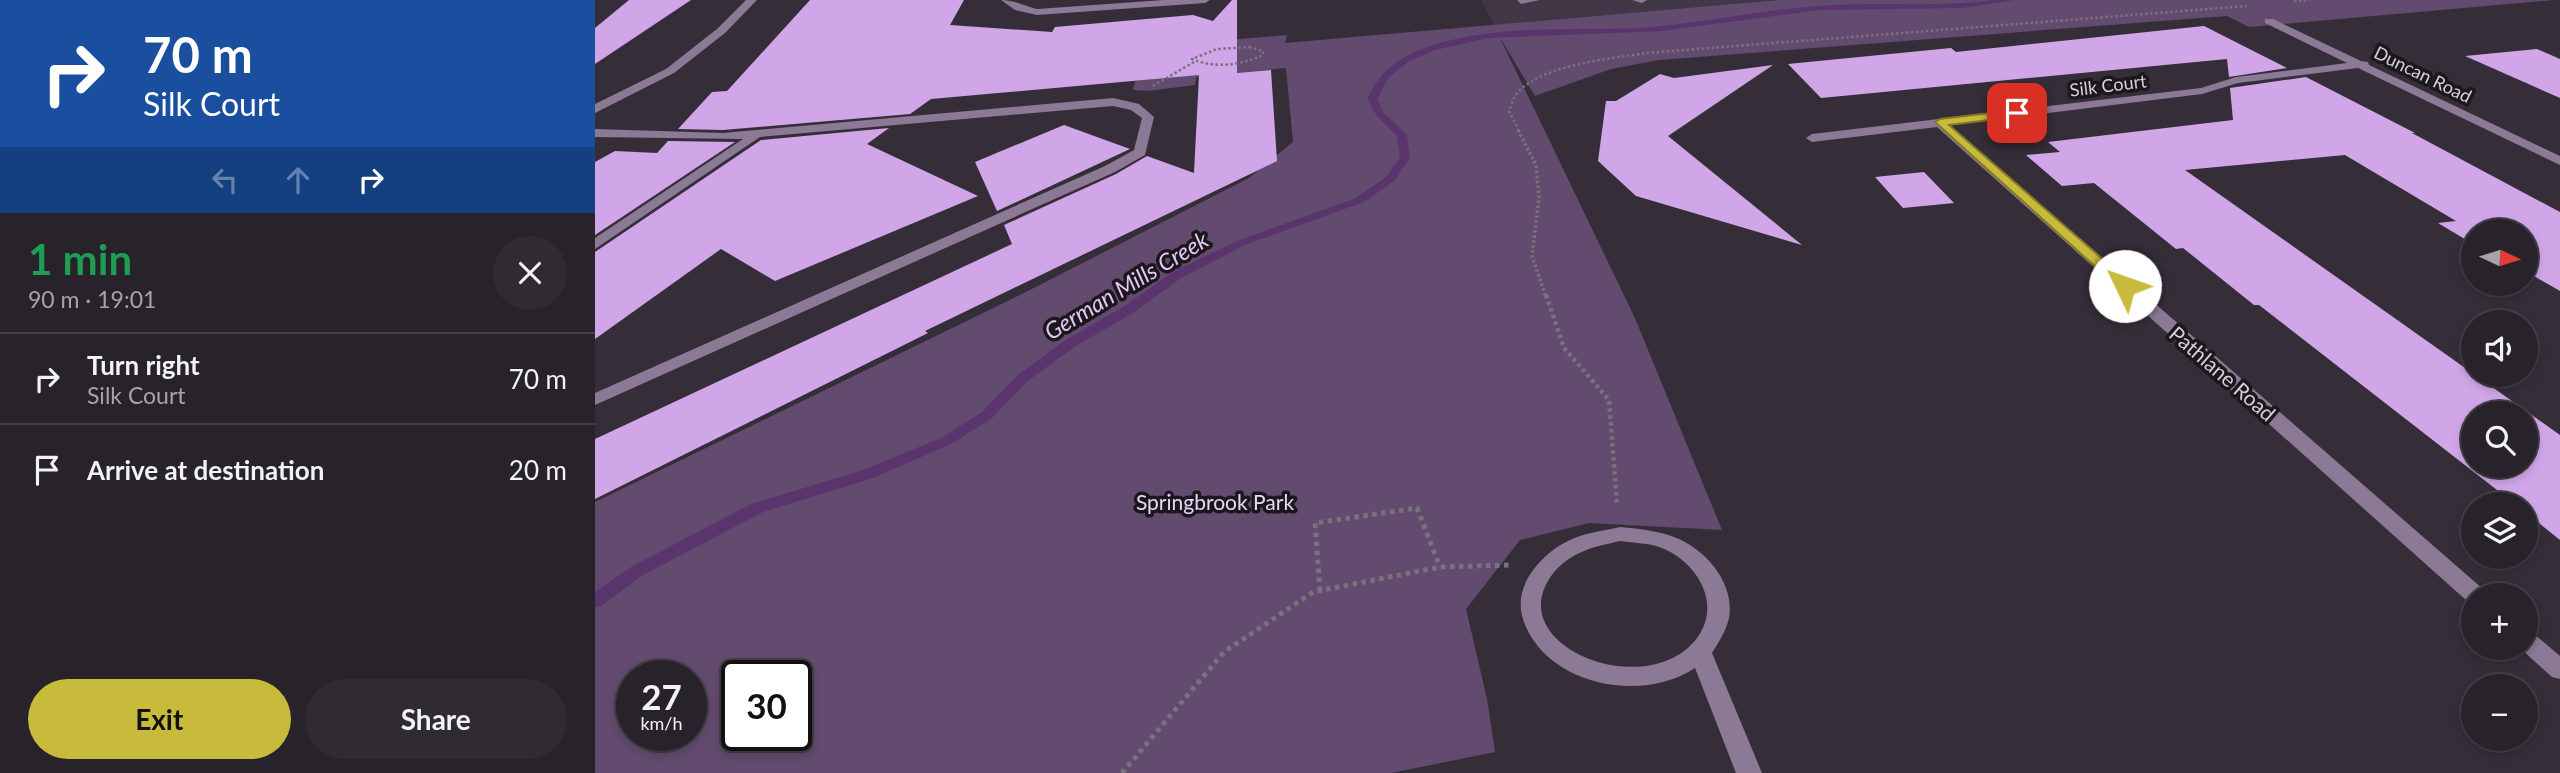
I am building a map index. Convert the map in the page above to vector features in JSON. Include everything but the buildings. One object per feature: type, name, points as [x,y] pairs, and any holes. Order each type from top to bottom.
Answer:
[{"type":"street","points":[[595,109],[670,71],[721,31],[752,0]]},
{"type":"street","points":[[1006,0],[1018,8],[1037,12],[1205,0]]},
{"type":"street","points":[[1521,1],[1535,0]]},
{"type":"street","name":"Duncan Road","points":[[2269,21],[2364,64],[2560,161]]},
{"type":"street","name":"Silk Court","points":[[1812,138],[2202,91],[2236,80],[2364,64]]},
{"type":"street","points":[[595,133],[671,138],[757,135],[1113,102],[1135,107],[1148,117],[1140,152],[1110,169],[595,400]]},
{"type":"street","name":"Pathlane Road","points":[[1940,122],[2461,583]]},
{"type":"street","points":[[595,245],[757,135]]},
{"type":"street","points":[[1600,536],[1648,536],[1675,545],[1697,561],[1714,581],[1720,605],[1716,629],[1700,652],[1683,665],[1652,675],[1617,677],[1584,670],[1556,654],[1538,633],[1530,609],[1533,585],[1546,564],[1565,548],[1600,536]]},
{"type":"street","points":[[2538,651],[2560,670]]},
{"type":"street","points":[[1700,652],[1749,773]]},
{"type":"path","points":[[1152,87],[1194,62],[1239,63],[1258,58],[1263,51],[1249,47],[1217,49],[1194,56],[1194,62]]},
{"type":"path","points":[[1320,591],[1315,523],[1417,508],[1440,567]]},
{"type":"path","points":[[1122,773],[1224,652],[1313,592],[1440,567],[1546,564]]},
{"type":"shaded area","points":[[1481,0],[1779,0],[1494,25]]},
{"type":"green space","name":"Springbrook Park","points":[[1779,0],[2553,0],[2249,27],[2227,16],[1659,60],[1611,69],[1535,96],[1499,36],[1634,316],[1722,530],[1589,523],[1520,540],[1466,609],[1487,699],[1495,752],[1391,773],[595,773],[595,502],[1026,292],[1249,178],[1293,142],[1286,68],[1196,77],[1195,85],[1148,91],[1133,90],[1135,81],[1152,79],[1156,46],[1287,35],[1285,43]]},
{"type":"waterway","name":"German Mills Creek","points":[[595,601],[637,571],[757,508],[868,474],[946,441],[987,415],[1023,378],[1069,344],[1128,310],[1177,275],[1241,243],[1360,200],[1390,179],[1405,158],[1402,135],[1380,114],[1372,99],[1385,76],[1405,60],[1432,49],[1489,36],[1640,30],[1819,8],[1963,5],[2010,0]]},
{"type":"route","points":[[2017,113],[1940,122],[2125,286]]}]
